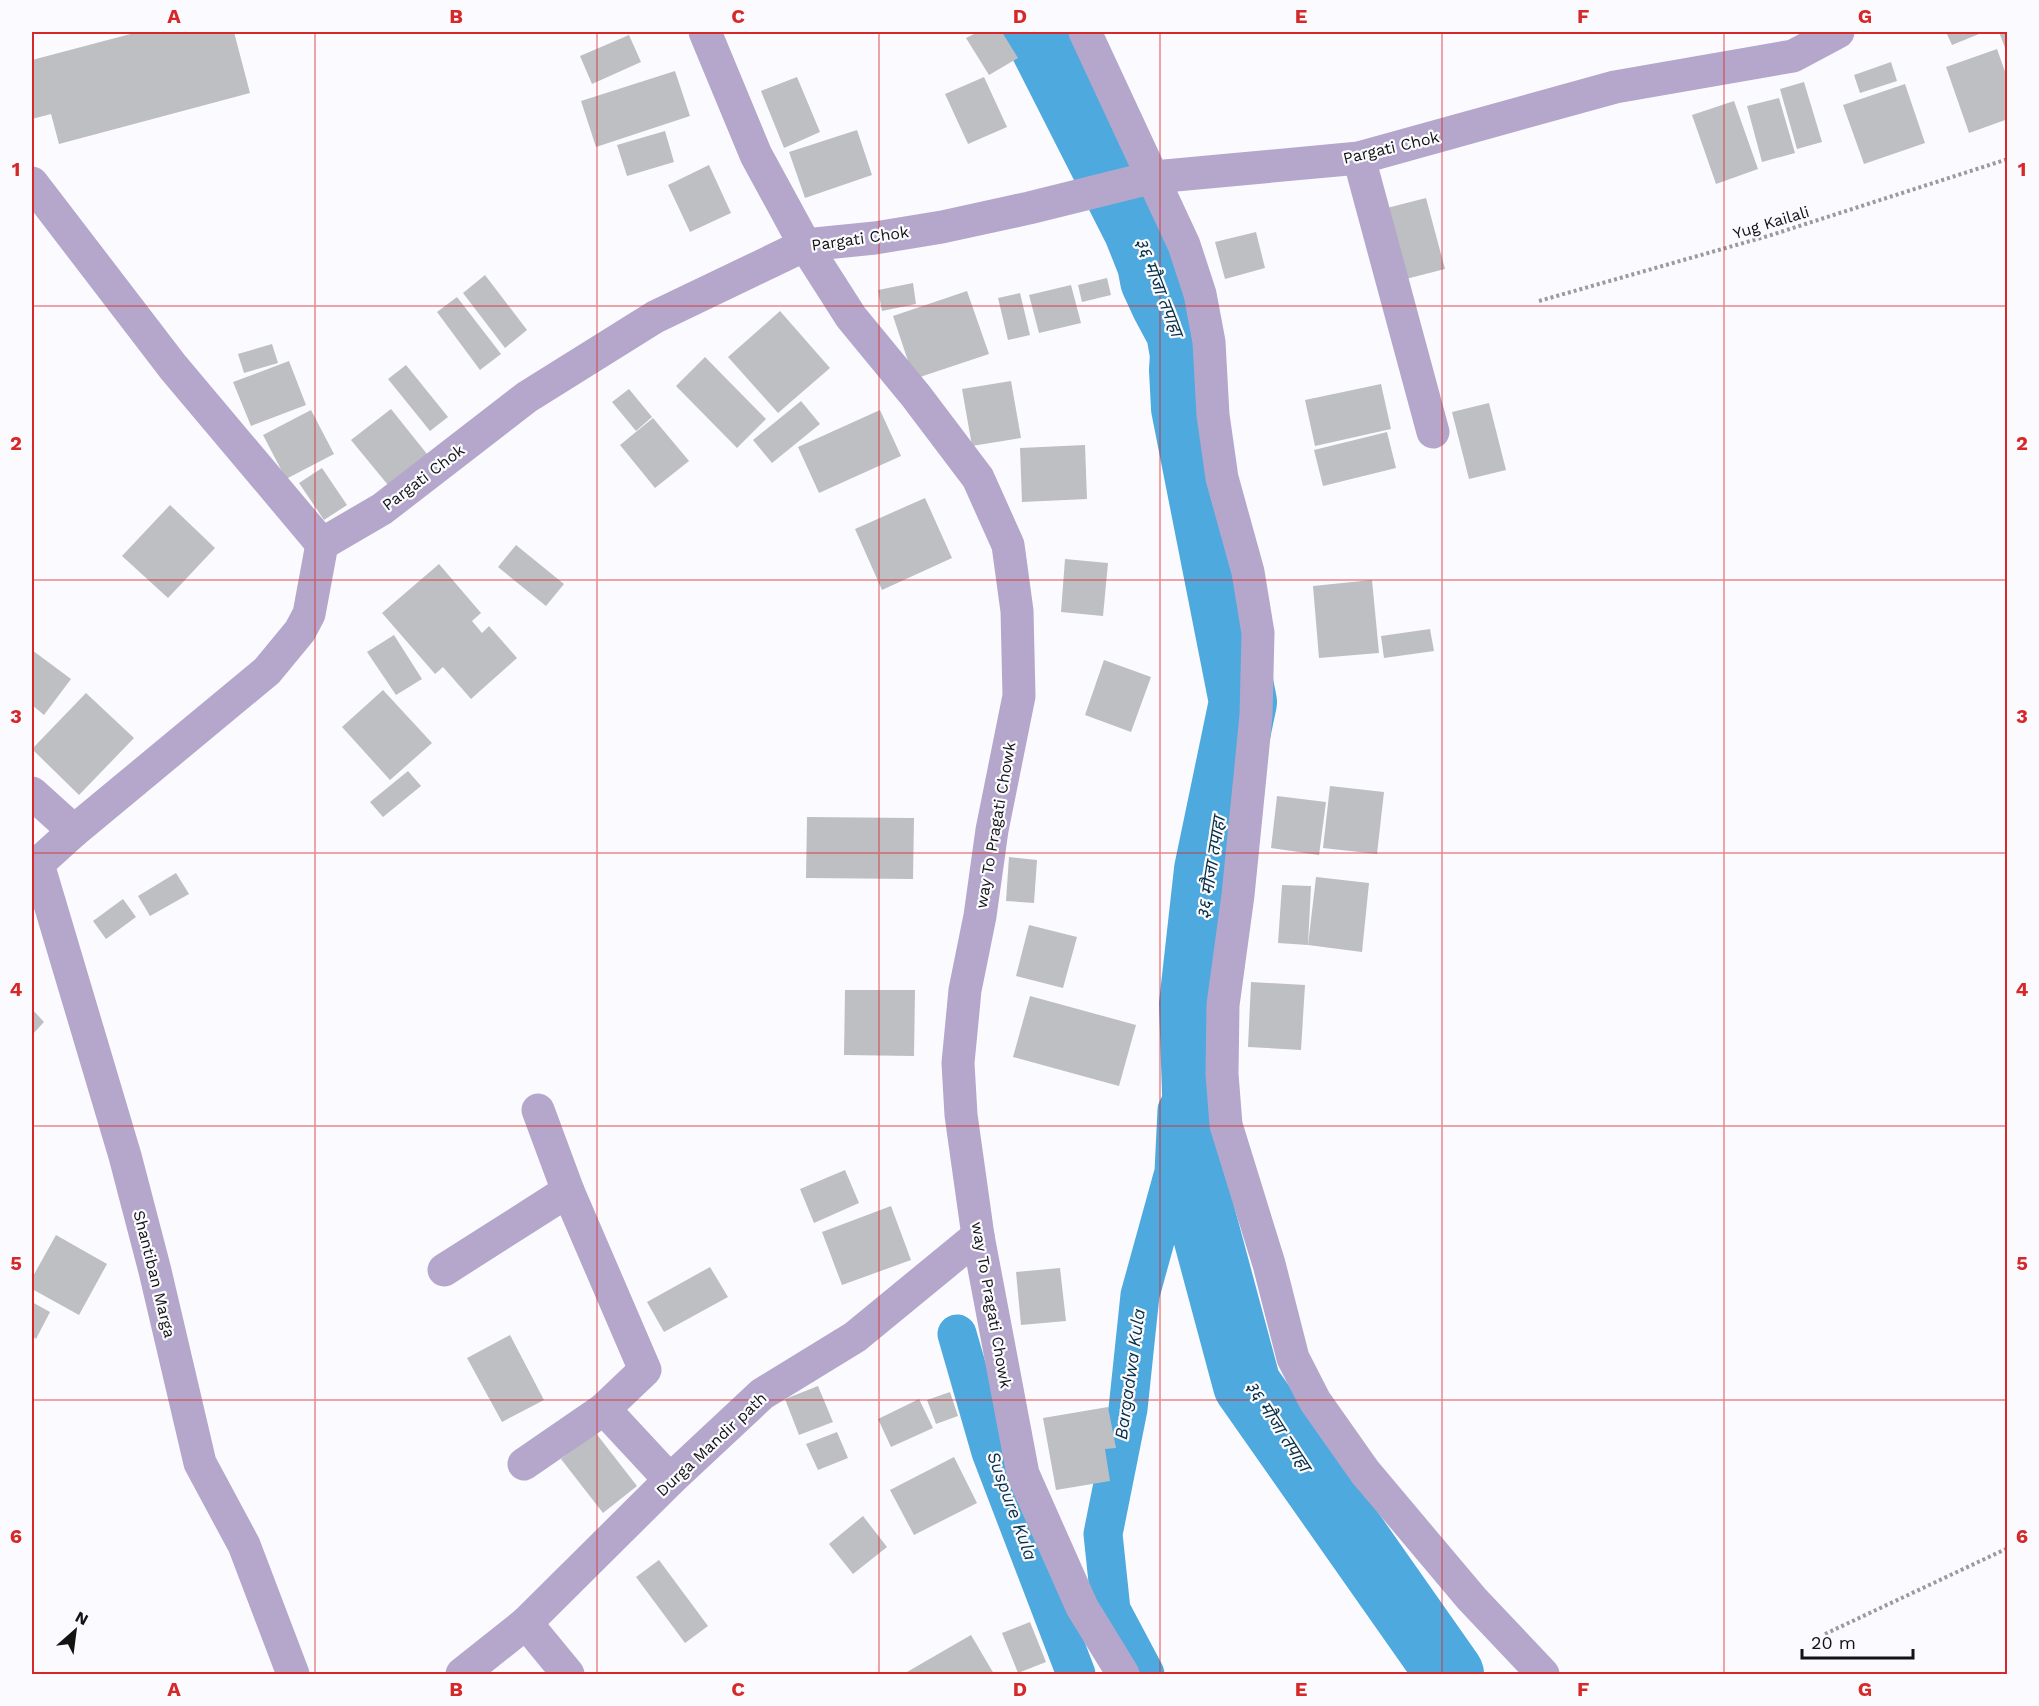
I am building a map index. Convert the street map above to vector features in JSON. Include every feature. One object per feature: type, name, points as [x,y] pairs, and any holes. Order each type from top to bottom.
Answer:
[{"type":"street","name":"way To Pragati Chowk","points":[[705,32],[756,155],[805,245],[851,317],[916,396],[978,478],[1008,545],[1017,611],[1019,696],[992,830],[980,916],[965,990],[958,1063],[961,1115],[978,1236],[1023,1474],[1083,1607],[1123,1674]]},
{"type":"street","points":[[1085,32],[1147,179],[1184,245],[1200,294],[1209,342],[1213,415],[1222,478],[1248,572],[1258,633],[1255,725],[1238,895],[1223,1005],[1222,1074],[1226,1125],[1269,1264],[1293,1358],[1315,1401],[1365,1472],[1472,1599],[1543,1674]]},
{"type":"street","name":"Pargati Chok","points":[[322,544],[382,509],[527,397],[655,317],[805,245],[875,238],[942,226],[1147,179],[1359,158],[1615,87],[1793,56],[1838,32]]},
{"type":"street","points":[[1359,158],[1433,432]]},
{"type":"street","points":[[32,183],[173,367],[322,544],[309,614],[300,631],[267,670],[35,866]]},
{"type":"street","points":[[32,794],[74,831]]},
{"type":"street","name":"Shantiban Marga","points":[[35,866],[125,1156],[155,1271],[200,1463],[243,1545],[293,1674]]},
{"type":"street","points":[[524,1464],[604,1409],[645,1370],[568,1191],[538,1110]]},
{"type":"street","points":[[444,1270],[568,1191]]},
{"type":"street","name":"Durga Mandir path","points":[[462,1674],[526,1623],[670,1480],[762,1394],[855,1337],[978,1236]]},
{"type":"street","points":[[604,1409],[670,1480]]},
{"type":"street","points":[[526,1623],[568,1674]]},
{"type":"path","name":"Yug Kailali","points":[[1539,301],[1768,236],[2007,159]]},
{"type":"path","points":[[1825,1634],[2007,1548]]},
{"type":"building","points":[[138,32],[234,32],[250,93],[59,144],[51,114],[32,119],[32,60]]},
{"type":"building","points":[[978,32],[1002,32],[1018,58],[989,75],[966,38]]},
{"type":"building","points":[[1946,32],[1984,32],[1952,45]]},
{"type":"building","points":[[1999,32],[2008,32],[2008,53],[2007,53]]},
{"type":"building","points":[[629,35],[641,62],[592,84],[580,56]]},
{"type":"building","points":[[1997,49],[2008,80],[2008,119],[1969,133],[1946,67]]},
{"type":"building","points":[[1891,62],[1897,81],[1860,93],[1854,75]]},
{"type":"building","points":[[675,71],[690,116],[596,147],[581,101]]},
{"type":"building","points":[[797,77],[820,132],[784,148],[761,91]]},
{"type":"building","points":[[984,77],[1007,127],[968,144],[945,94]]},
{"type":"building","points":[[1804,82],[1822,142],[1797,149],[1780,89]]},
{"type":"building","points":[[1905,84],[1925,143],[1864,164],[1843,105]]},
{"type":"building","points":[[1779,98],[1795,153],[1762,162],[1747,106]]},
{"type":"building","points":[[1734,101],[1758,169],[1716,184],[1692,115]]},
{"type":"building","points":[[857,130],[872,175],[805,198],[789,152]]},
{"type":"building","points":[[665,131],[674,162],[627,176],[617,145]]},
{"type":"building","points":[[709,165],[731,213],[690,232],[668,185]]},
{"type":"building","points":[[1426,198],[1445,269],[1402,280],[1383,209]]},
{"type":"building","points":[[1256,232],[1265,268],[1225,279],[1215,242]]},
{"type":"building","points":[[485,275],[527,330],[505,348],[463,293]]},
{"type":"building","points":[[1107,278],[1111,295],[1082,302],[1078,285]]},
{"type":"building","points":[[913,283],[916,304],[882,311],[878,290]]},
{"type":"building","points":[[1071,285],[1081,323],[1039,333],[1029,295]]},
{"type":"building","points":[[967,291],[989,354],[914,379],[893,316]]},
{"type":"building","points":[[1020,293],[1030,335],[1008,340],[998,298]]},
{"type":"building","points":[[457,297],[501,354],[480,370],[437,312]]},
{"type":"building","points":[[780,311],[830,368],[778,413],[728,357]]},
{"type":"building","points":[[272,344],[278,363],[244,373],[238,354]]},
{"type":"building","points":[[705,357],[766,419],[737,448],[676,386]]},
{"type":"building","points":[[289,361],[306,405],[251,426],[233,382]]},
{"type":"building","points":[[406,365],[448,417],[430,431],[388,379]]},
{"type":"building","points":[[1011,381],[1021,438],[972,446],[962,389]]},
{"type":"building","points":[[1381,384],[1391,429],[1315,446],[1305,400]]},
{"type":"building","points":[[629,389],[652,417],[636,431],[612,402]]},
{"type":"building","points":[[801,401],[820,424],[772,463],[753,440]]},
{"type":"building","points":[[1489,403],[1506,470],[1469,479],[1452,412]]},
{"type":"building","points":[[391,409],[427,454],[388,485],[351,440]]},
{"type":"building","points":[[311,410],[334,454],[286,479],[263,435]]},
{"type":"building","points":[[880,410],[901,456],[819,493],[798,447]]},
{"type":"building","points":[[653,418],[689,461],[655,488],[620,445]]},
{"type":"building","points":[[1387,432],[1396,468],[1323,486],[1314,450]]},
{"type":"building","points":[[1085,445],[1087,499],[1022,502],[1020,448]]},
{"type":"building","points":[[322,468],[347,505],[324,520],[299,483]]},
{"type":"building","points":[[925,498],[952,558],[882,590],[855,529]]},
{"type":"building","points":[[170,505],[215,548],[168,598],[122,556]]},
{"type":"building","points":[[516,545],[564,584],[546,606],[498,567]]},
{"type":"building","points":[[1065,559],[1108,563],[1103,616],[1061,612]]},
{"type":"building","points":[[439,564],[481,613],[472,621],[482,633],[489,626],[517,658],[471,699],[443,667],[435,674],[382,613]]},
{"type":"building","points":[[1372,580],[1379,653],[1319,658],[1313,586]]},
{"type":"building","points":[[1430,629],[1434,651],[1384,658],[1381,636]]},
{"type":"building","points":[[394,635],[422,679],[396,695],[367,652]]},
{"type":"building","points":[[32,650],[71,679],[44,715],[32,705]]},
{"type":"building","points":[[1104,660],[1151,677],[1131,732],[1085,715]]},
{"type":"building","points":[[383,690],[432,743],[390,780],[342,727]]},
{"type":"building","points":[[86,693],[134,738],[79,795],[32,749]]},
{"type":"building","points":[[408,771],[421,786],[383,817],[370,802]]},
{"type":"building","points":[[1330,786],[1384,792],[1377,854],[1323,848]]},
{"type":"building","points":[[1277,796],[1326,802],[1319,855],[1271,848]]},
{"type":"building","points":[[807,817],[914,818],[913,879],[806,878]]},
{"type":"building","points":[[1009,857],[1037,860],[1034,903],[1006,901]]},
{"type":"building","points":[[176,873],[189,894],[150,916],[138,896]]},
{"type":"building","points":[[1316,877],[1369,883],[1362,952],[1308,945]]},
{"type":"building","points":[[1282,885],[1311,886],[1308,945],[1278,943]]},
{"type":"building","points":[[123,899],[136,917],[106,939],[93,921]]},
{"type":"building","points":[[1029,925],[1077,937],[1063,988],[1016,976]]},
{"type":"building","points":[[1251,982],[1305,985],[1301,1050],[1248,1047]]},
{"type":"building","points":[[845,990],[915,990],[914,1056],[844,1055]]},
{"type":"building","points":[[1030,996],[1136,1025],[1119,1086],[1013,1057]]},
{"type":"building","points":[[32,1009],[44,1022],[32,1035]]},
{"type":"building","points":[[845,1170],[859,1203],[814,1223],[800,1189]]},
{"type":"building","points":[[891,1206],[911,1260],[842,1285],[822,1232]]},
{"type":"building","points":[[56,1235],[107,1264],[79,1315],[32,1289],[32,1278]]},
{"type":"building","points":[[710,1267],[728,1297],[664,1332],[647,1302]]},
{"type":"building","points":[[1060,1268],[1066,1321],[1021,1325],[1016,1272]]},
{"type":"building","points":[[32,1302],[50,1312],[36,1339],[32,1336]]},
{"type":"building","points":[[510,1335],[544,1400],[502,1422],[467,1358]]},
{"type":"building","points":[[818,1386],[833,1422],[799,1435],[785,1399]]},
{"type":"building","points":[[950,1392],[958,1416],[936,1424],[927,1400]]},
{"type":"building","points":[[919,1399],[933,1428],[891,1447],[878,1419]]},
{"type":"building","points":[[1108,1407],[1116,1448],[1105,1449],[1110,1481],[1056,1490],[1043,1418]]},
{"type":"building","points":[[595,1432],[637,1486],[603,1513],[561,1459]]},
{"type":"building","points":[[837,1432],[848,1458],[818,1470],[806,1444]]},
{"type":"building","points":[[954,1457],[977,1503],[914,1535],[890,1490]]},
{"type":"building","points":[[863,1516],[887,1547],[853,1574],[829,1544]]},
{"type":"building","points":[[659,1560],[708,1626],[685,1643],[636,1577]]},
{"type":"building","points":[[1030,1622],[1046,1662],[1018,1673],[1002,1633]]},
{"type":"building","points":[[971,1635],[994,1674],[909,1674],[907,1672]]},
{"type":"waterway","name":"३६ मौजा तपाहा","points":[[1037,32],[1137,229],[1151,264],[1154,280],[1180,332],[1184,355],[1185,408],[1243,702],[1208,870],[1193,1004],[1200,1210],[1247,1385],[1450,1674]]},
{"type":"waterway","name":"Bargadwa Kula","points":[[1145,1674],[1111,1610],[1103,1534],[1128,1409],[1140,1295],[1174,1172],[1177,1110],[1195,1073]]},
{"type":"waterway","name":"Suspure Kula","points":[[957,1334],[991,1452],[1076,1674]]}]
